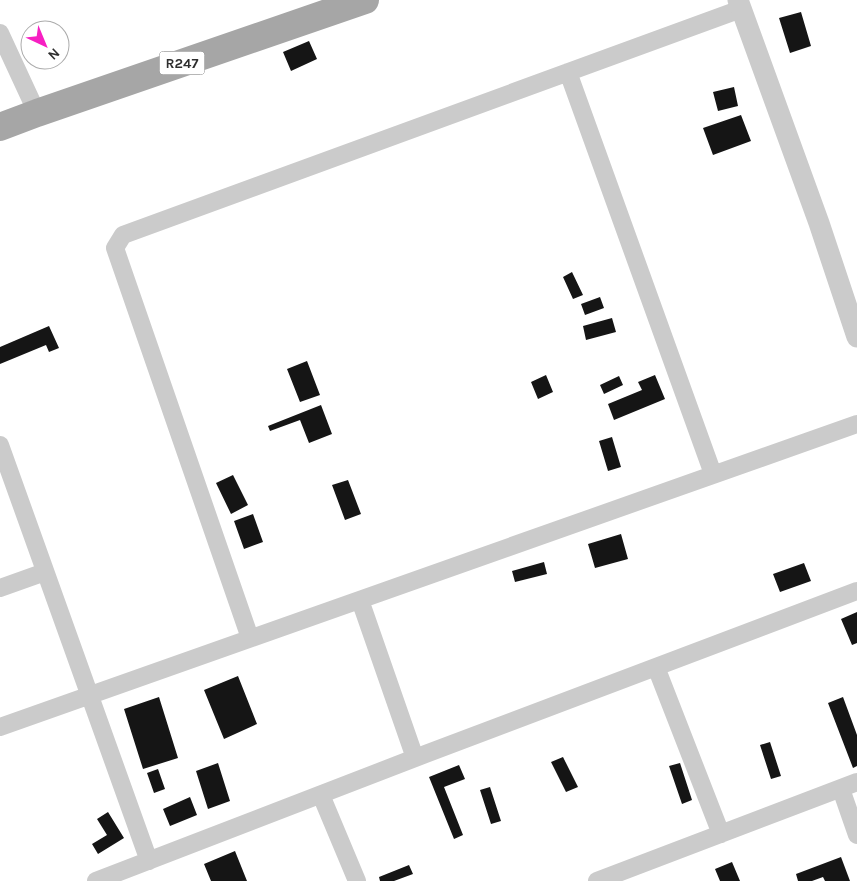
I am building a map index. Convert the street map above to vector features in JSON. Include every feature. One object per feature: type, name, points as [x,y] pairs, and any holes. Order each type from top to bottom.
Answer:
[{"type":"main road","name":"R247","points":[[0,127],[365,0]]},
{"type":"street","points":[[250,638],[115,248],[123,235],[568,72],[739,5],[819,223],[857,337]]},
{"type":"street","points":[[0,33],[37,113]]},
{"type":"street","points":[[568,72],[713,474]]},
{"type":"street","points":[[0,727],[857,424]]},
{"type":"street","points":[[0,445],[149,861]]},
{"type":"street","points":[[0,588],[45,572]]},
{"type":"street","points":[[96,881],[857,591]]},
{"type":"street","points":[[360,600],[415,758]]},
{"type":"street","points":[[656,667],[721,834]]},
{"type":"street","points":[[597,881],[857,782]]},
{"type":"street","points":[[840,789],[857,835]]},
{"type":"street","points":[[321,795],[357,881]]},
{"type":"building","points":[[801,12],[811,46],[790,53],[779,18]]},
{"type":"building","points":[[309,41],[317,59],[291,71],[283,52]]},
{"type":"building","points":[[734,87],[738,106],[718,111],[713,92]]},
{"type":"building","points":[[741,115],[751,141],[713,155],[703,128]]},
{"type":"building","points":[[572,272],[583,295],[573,299],[563,277]]},
{"type":"building","points":[[600,297],[604,308],[585,315],[581,304]]},
{"type":"building","points":[[612,318],[616,332],[586,340],[583,326]]},
{"type":"building","points":[[49,326],[59,348],[49,352],[46,345],[0,364],[0,347]]},
{"type":"building","points":[[307,361],[320,395],[300,402],[287,369]]},
{"type":"building","points":[[546,375],[553,392],[538,399],[531,382]]},
{"type":"building","points":[[655,375],[665,399],[614,420],[608,404],[642,390],[638,382]]},
{"type":"building","points":[[619,376],[623,385],[604,394],[600,385]]},
{"type":"building","points":[[321,405],[332,434],[309,443],[300,420],[270,431],[268,426]]},
{"type":"building","points":[[612,437],[621,467],[608,471],[599,441]]},
{"type":"building","points":[[233,475],[248,505],[231,514],[216,483]]},
{"type":"building","points":[[348,480],[361,514],[345,520],[332,485]]},
{"type":"building","points":[[253,514],[263,542],[244,549],[234,521]]},
{"type":"building","points":[[621,534],[628,559],[595,568],[588,544]]},
{"type":"building","points":[[544,562],[547,574],[515,582],[512,571]]},
{"type":"building","points":[[804,563],[811,581],[780,592],[773,574]]},
{"type":"building","points":[[857,612],[857,643],[852,645],[841,619]]},
{"type":"building","points":[[238,676],[257,724],[224,739],[204,690]]},
{"type":"building","points":[[159,697],[178,758],[143,769],[124,709]]},
{"type":"building","points":[[843,697],[857,735],[857,766],[853,768],[828,703]]},
{"type":"building","points":[[770,742],[781,776],[771,779],[760,745]]},
{"type":"building","points":[[563,757],[578,787],[566,792],[551,762]]},
{"type":"building","points":[[218,763],[230,801],[208,809],[196,771]]},
{"type":"building","points":[[680,763],[692,800],[682,804],[669,766]]},
{"type":"building","points":[[459,765],[465,779],[444,787],[463,835],[454,839],[429,777]]},
{"type":"building","points":[[158,769],[165,789],[154,793],[147,773]]},
{"type":"building","points":[[490,787],[501,821],[491,824],[480,790]]},
{"type":"building","points":[[190,797],[197,815],[170,826],[163,809]]},
{"type":"building","points":[[108,812],[124,838],[98,854],[92,844],[107,835],[97,819]]},
{"type":"building","points":[[235,851],[247,881],[211,881],[204,864]]},
{"type":"building","points":[[841,857],[850,881],[825,881],[823,877],[812,881],[798,881],[796,874]]},
{"type":"building","points":[[732,862],[740,881],[720,881],[715,869]]},
{"type":"building","points":[[409,865],[413,874],[394,881],[380,881],[379,877]]}]
